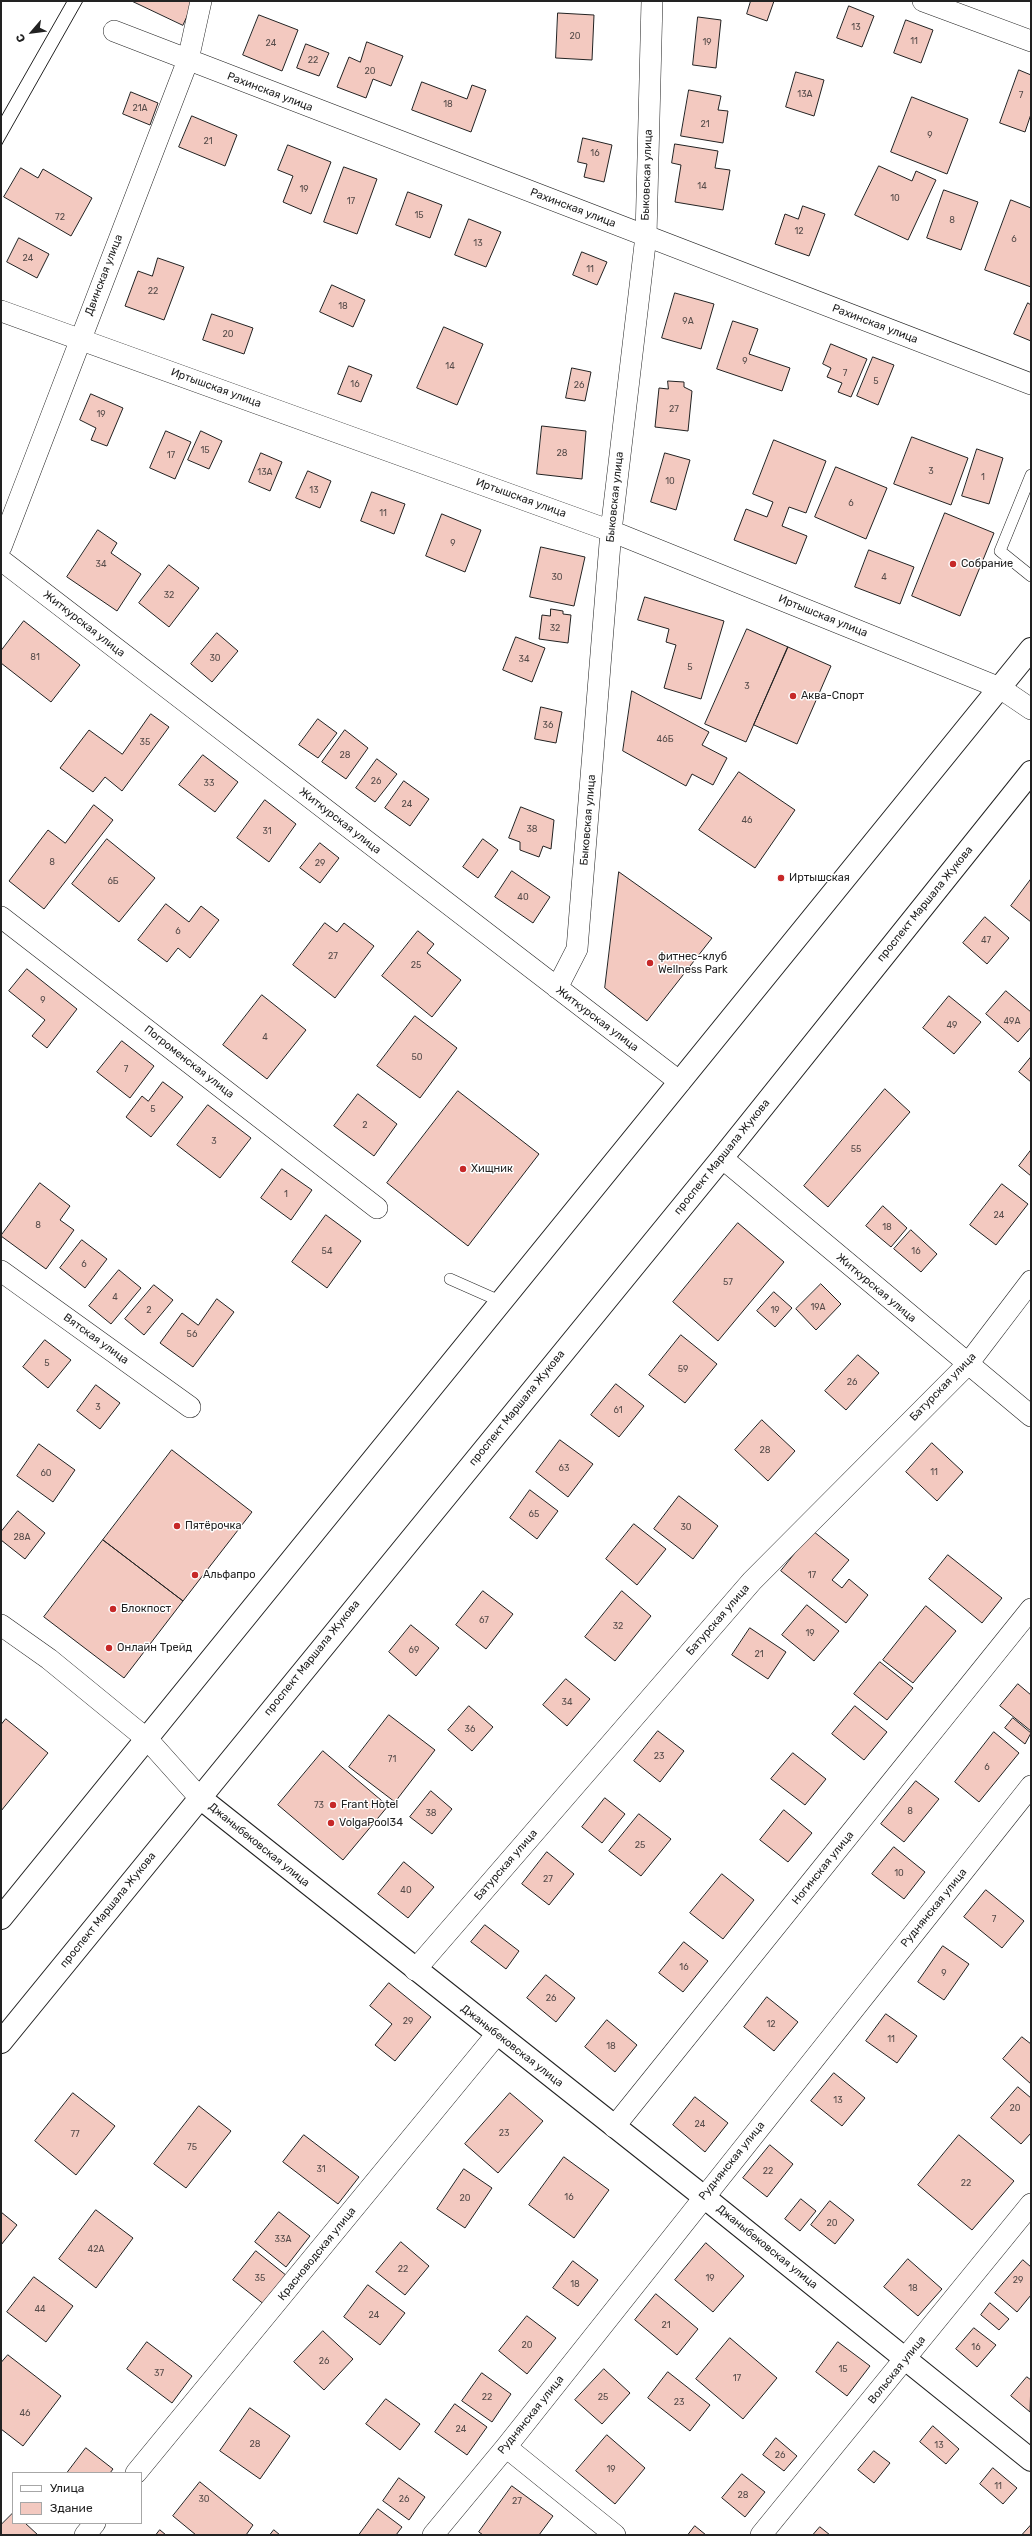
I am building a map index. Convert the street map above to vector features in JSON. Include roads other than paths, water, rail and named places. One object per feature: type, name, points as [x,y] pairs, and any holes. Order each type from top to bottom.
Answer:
[{"type":"main road","points":[[1,1918],[148,1740],[1031,649]]},
{"type":"main road","name":"проспект Маршала Жукова","points":[[1,2042],[199,1797],[722,1158],[1031,772]]},
{"type":"main road","name":"Джаныбековская улица","points":[[199,1797],[415,1970],[704,2196],[1031,2460]]},
{"type":"street","name":"Двинская улица","points":[[1,547],[188,60],[201,1]]},
{"type":"street","name":"Быковская улица","points":[[556,988],[578,949],[611,531],[646,236],[652,1]]},
{"type":"street","points":[[923,1],[1031,41]]},
{"type":"street","name":"Рахинская улица","points":[[114,31],[1031,384]]},
{"type":"street","name":"Иртышская улица","points":[[1,311],[80,338],[611,531],[1000,688],[1031,709]]},
{"type":"street","name":"Житкурская улица","points":[[1,560],[680,1082]]},
{"type":"street","name":"Погроменская улица","points":[[1,917],[377,1208]]},
{"type":"street","name":"Житкурская улица","points":[[722,1158],[967,1365],[1031,1416]]},
{"type":"street","name":"Вятская улица","points":[[1,1270],[190,1407]]},
{"type":"street","name":"Батурская улица","points":[[415,1970],[752,1580],[967,1365],[1031,1281]]},
{"type":"street","name":"Ногинская улица","points":[[614,2127],[1031,1609]]},
{"type":"street","name":"Джаныбековская улица","points":[[1,1625],[49,1659],[148,1740],[199,1797]]},
{"type":"street","name":"Руднянская улица","points":[[432,2535],[506,2447],[1031,1786]]},
{"type":"street","name":"Красноводская улица","points":[[137,2472],[497,2034]]},
{"type":"street","name":"Вольская улица","points":[[761,2535],[906,2360],[1031,2204]]},
{"type":"street","points":[[506,2447],[615,2535]]},
{"type":"street","points":[[85,2535],[94,2524]]},
{"type":"lane","points":[[1031,475],[1000,551],[1031,576]]},
{"type":"lane","points":[[450,1279],[502,1302]]},
{"type":"tram line","points":[[1,117],[67,1]]},
{"type":"tram line","points":[[1,146],[83,1]]},
{"type":"place","name":"Собрание","points":[[953,564]]},
{"type":"place","name":"Аква-Спорт","points":[[793,696]]},
{"type":"place","name":"Иртышская","points":[[781,878]]},
{"type":"place","name":"фитнес-клуб Wellness Park","points":[[650,963]]},
{"type":"place","name":"Хищник","points":[[463,1169]]},
{"type":"place","name":"Пятёрочка","points":[[177,1526]]},
{"type":"place","name":"Альфапро","points":[[195,1575]]},
{"type":"place","name":"Блокпост","points":[[113,1609]]},
{"type":"place","name":"Онлайн Трейд","points":[[109,1648]]},
{"type":"place","name":"Frant Hotel","points":[[333,1805]]},
{"type":"place","name":"VolgaPool34","points":[[331,1823]]}]
